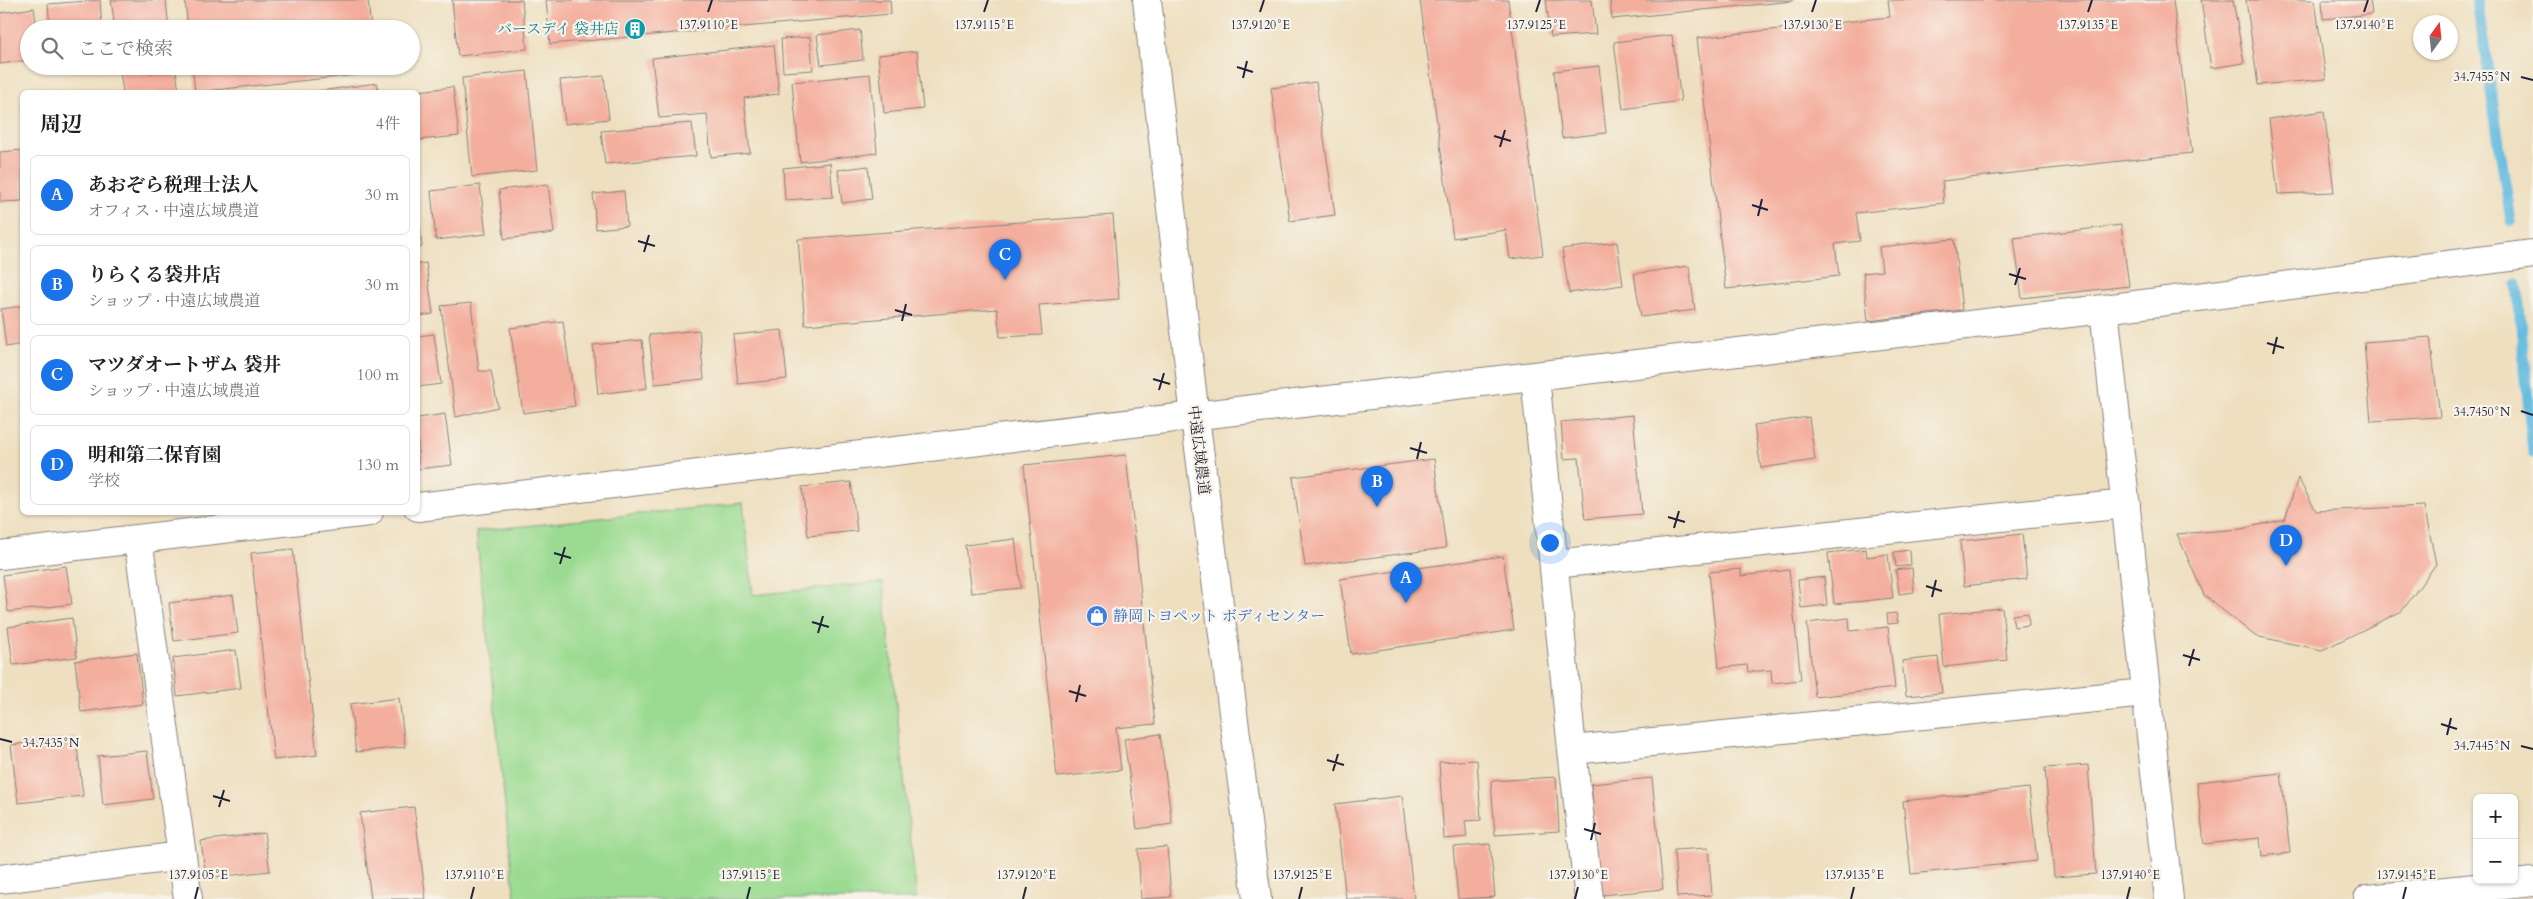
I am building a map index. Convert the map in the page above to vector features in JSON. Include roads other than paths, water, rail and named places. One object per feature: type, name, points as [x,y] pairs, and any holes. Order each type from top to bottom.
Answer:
[{"type":"street","name":"中遠広域農道","points":[[1147,0],[1195,417],[1257,899]]},
{"type":"street","points":[[420,507],[2104,309],[2533,254]]},
{"type":"street","points":[[2104,309],[2168,899]]},
{"type":"street","points":[[1535,376],[1572,750],[1589,899]]},
{"type":"street","points":[[1554,564],[2126,504]]},
{"type":"street","points":[[0,556],[344,515]]},
{"type":"street","points":[[138,539],[188,899]]},
{"type":"street","points":[[1572,750],[2146,693]]},
{"type":"street","points":[[0,879],[182,856]]},
{"type":"street","points":[[2386,898],[2533,882]]},
{"type":"waterway","points":[[2477,0],[2511,221]]},
{"type":"waterway","points":[[2517,284],[2533,452]]},
{"type":"place","name":"バースデイ 袋井店","points":[[635,29]]},
{"type":"place","name":"マツダオートザム 袋井","points":[[1005,280]]},
{"type":"place","name":"りらくる袋井店","points":[[1377,507]]},
{"type":"place","name":"明和第二保育園","points":[[2286,566]]},
{"type":"place","name":"あおぞら税理士法人","points":[[1406,603]]},
{"type":"place","name":"静岡トヨペット ボディセンター","points":[[1097,616]]}]
